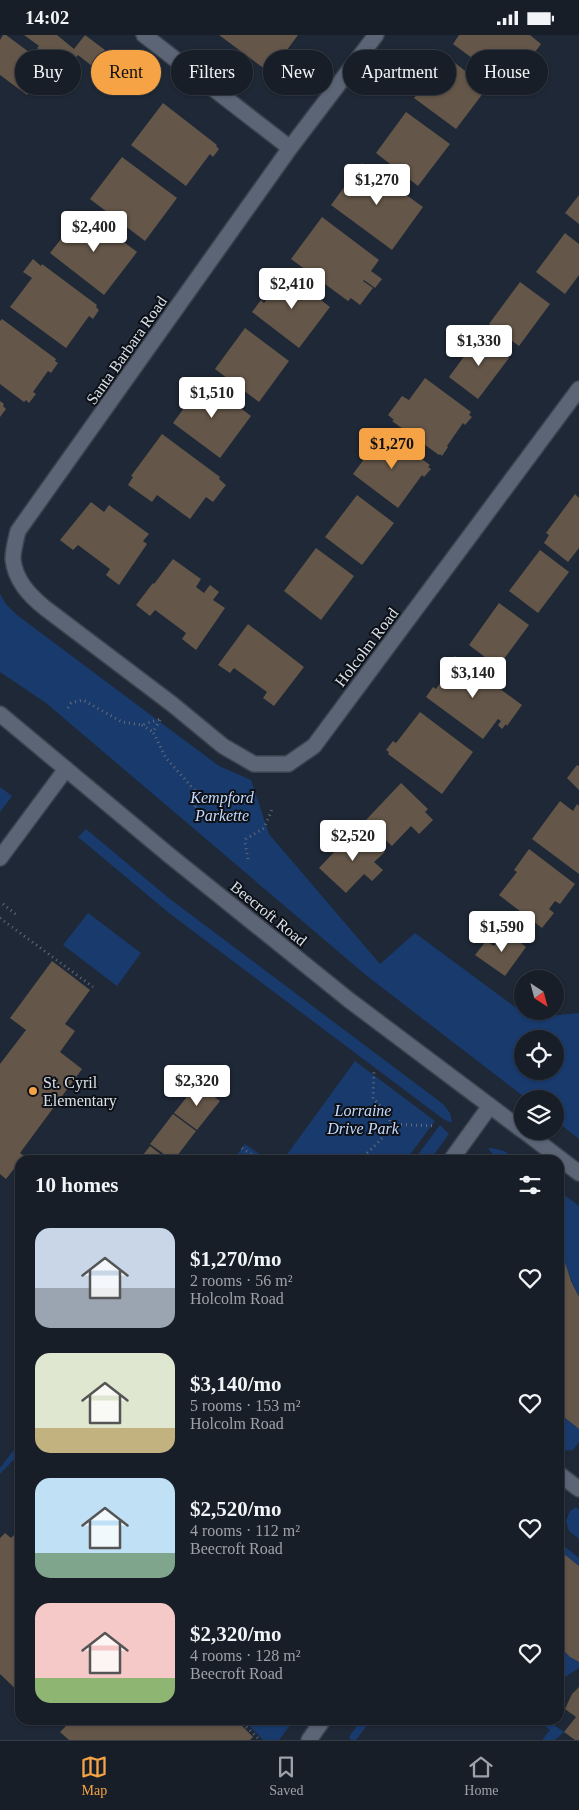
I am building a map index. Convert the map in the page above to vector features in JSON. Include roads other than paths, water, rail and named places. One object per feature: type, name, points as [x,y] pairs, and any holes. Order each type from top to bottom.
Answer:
[{"type":"street","points":[[144,35],[290,148]]},
{"type":"street","name":"Santa Barbara Road","points":[[127,670],[29,595],[18,578],[13,558],[18,531],[290,148],[376,35]]},
{"type":"street","name":"Holcolm Road","points":[[127,670],[223,746],[254,764],[288,763],[314,746],[579,389]]},
{"type":"street","name":"Beecroft Road","points":[[0,714],[169,855],[349,1000],[514,1124]]},
{"type":"street","points":[[0,858],[66,769]]},
{"type":"street","points":[[455,1155],[490,1106]]},
{"type":"street","name":"Beecroft Road","points":[[535,1140],[555,1155]]},
{"type":"street","name":"Beecroft Road","points":[[564,1162],[579,1173]]},
{"type":"street","points":[[564,1478],[579,1489]]},
{"type":"street","points":[[309,1740],[320,1725]]},
{"type":"place","name":"St. Cyril Elementary","points":[[33,1091]]},
{"type":"park label","name":"Kempford Parkette","points":[[222,806]]},
{"type":"park label","name":"Lorraine Drive Park","points":[[363,1119]]}]
